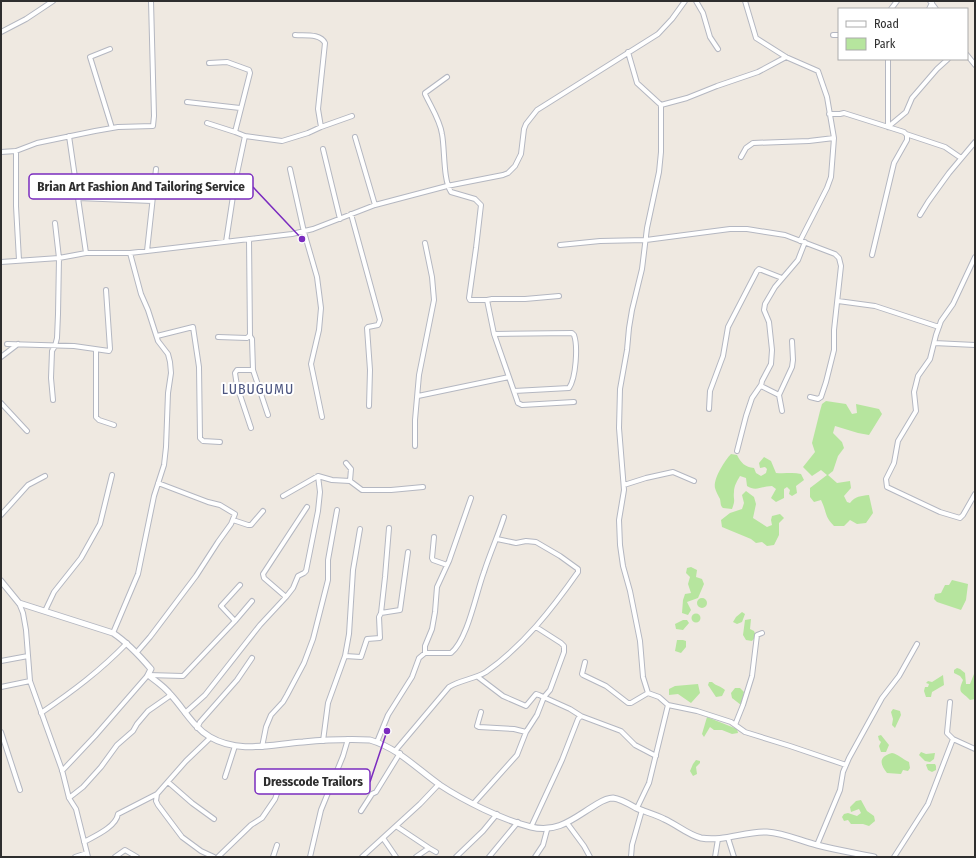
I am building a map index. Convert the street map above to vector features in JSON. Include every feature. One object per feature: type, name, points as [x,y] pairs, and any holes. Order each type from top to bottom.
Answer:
[{"type":"street","points":[[1,32],[26,19],[53,1]]},
{"type":"street","points":[[1,152],[16,151],[37,143],[112,128],[150,127],[154,123],[152,1]]},
{"type":"street","points":[[1,262],[59,258],[86,254],[130,253],[304,232],[375,205],[447,186],[503,175],[508,173],[515,166],[521,154],[524,129],[537,110],[658,34],[672,19],[685,1]]},
{"type":"street","points":[[696,1],[703,13],[710,37],[718,49]]},
{"type":"street","points":[[745,1],[756,38],[786,57],[818,71],[827,97],[834,138],[831,177],[800,241]]},
{"type":"street","points":[[295,35],[318,37],[325,41],[326,45],[318,109],[321,127]]},
{"type":"street","points":[[833,35],[838,35]]},
{"type":"street","points":[[110,49],[90,57],[112,128]]},
{"type":"street","points":[[628,52],[637,83],[661,105],[661,152],[659,172],[647,228],[642,269],[632,310],[620,389],[619,428],[624,485],[619,520],[620,545],[623,566],[630,591],[640,641],[643,677],[648,693]]},
{"type":"street","points":[[968,56],[975,65]]},
{"type":"street","points":[[661,105],[687,98],[758,72],[786,57]]},
{"type":"street","points":[[888,60],[888,127]]},
{"type":"street","points":[[888,127],[906,112],[912,98],[937,69],[947,60]]},
{"type":"street","points":[[209,63],[227,62],[249,70],[250,73],[235,132]]},
{"type":"street","points":[[447,77],[425,93],[440,124],[444,146],[447,186],[451,192],[475,200],[480,206],[469,298],[470,300],[525,299],[559,296]]},
{"type":"street","points":[[188,102],[240,108]]},
{"type":"street","points":[[829,114],[844,113],[888,127],[945,147],[961,158]]},
{"type":"street","points":[[207,123],[245,136],[282,141],[308,133],[352,116]]},
{"type":"street","points":[[872,255],[894,163],[907,140],[906,134]]},
{"type":"street","points":[[69,136],[86,254]]},
{"type":"street","points":[[226,242],[235,184],[245,136]]},
{"type":"street","points":[[355,137],[375,205]]},
{"type":"street","points":[[741,157],[746,148],[754,143],[809,141],[834,138]]},
{"type":"street","points":[[920,215],[961,158],[975,142]]},
{"type":"street","points":[[323,149],[340,219]]},
{"type":"street","points":[[16,151],[15,200],[19,260]]},
{"type":"street","points":[[147,251],[156,169]]},
{"type":"street","points":[[290,169],[304,232],[317,277],[321,308],[320,330],[311,364],[322,417]]},
{"type":"street","points":[[78,198],[152,201]]},
{"type":"street","points":[[351,214],[380,320],[378,325],[367,328],[370,370],[369,406]]},
{"type":"street","points":[[53,400],[51,378],[52,351],[55,346],[58,314],[59,258],[54,223]]},
{"type":"street","points":[[560,245],[600,241],[646,240],[730,229],[747,229],[785,235],[833,253],[839,257],[841,266],[834,330],[834,350],[826,382],[819,398],[810,397]]},
{"type":"street","points":[[249,239],[250,336],[252,339],[253,370],[268,415]]},
{"type":"street","points":[[737,452],[752,398],[761,385],[770,367],[772,355],[769,322],[764,310],[765,304],[775,287],[798,260],[805,242]]},
{"type":"street","points":[[415,446],[415,420],[419,375],[434,300],[432,277],[426,243]]},
{"type":"street","points":[[113,633],[138,574],[158,482],[164,465],[168,393],[171,373],[168,354],[158,341],[141,294],[130,253]]},
{"type":"street","points":[[975,257],[953,304],[945,314],[938,327],[930,359],[918,376],[914,392],[916,411],[898,441],[894,463],[886,479],[887,487],[940,512],[960,518],[975,494]]},
{"type":"street","points":[[709,409],[710,391],[723,356],[728,327],[757,271],[759,269],[763,270],[782,278]]},
{"type":"street","points":[[7,344],[74,346],[109,351],[106,290]]},
{"type":"street","points":[[487,300],[494,334],[517,402],[520,404],[574,402]]},
{"type":"street","points":[[838,301],[875,306],[938,327]]},
{"type":"street","points":[[157,336],[193,327],[199,367],[200,438],[203,441],[220,442]]},
{"type":"street","points":[[494,334],[574,334],[576,346],[574,378],[569,388],[514,391]]},
{"type":"street","points":[[218,337],[247,338],[250,336]]},
{"type":"street","points":[[782,411],[779,395],[792,367],[792,341]]},
{"type":"street","points":[[934,343],[975,345]]},
{"type":"street","points":[[1,357],[18,344]]},
{"type":"street","points":[[96,350],[96,417],[99,420],[114,425]]},
{"type":"street","points":[[251,428],[237,386],[235,373],[237,370],[253,370]]},
{"type":"street","points":[[418,396],[509,377]]},
{"type":"street","points":[[761,385],[761,387],[779,395]]},
{"type":"street","points":[[1,402],[27,431]]},
{"type":"street","points":[[346,463],[351,469],[350,481]]},
{"type":"street","points":[[624,485],[673,472],[694,480]]},
{"type":"street","points":[[45,612],[54,592],[81,558],[100,524],[112,475]]},
{"type":"street","points":[[1,515],[28,485],[45,476]]},
{"type":"street","points":[[185,713],[205,695],[260,625],[293,588],[296,578],[306,571],[318,511],[320,492],[318,476]]},
{"type":"street","points":[[284,496],[318,476],[332,480],[350,481],[362,490],[391,490],[423,487]]},
{"type":"street","points":[[137,652],[196,576],[233,520],[235,514],[220,505],[208,502],[158,482]]},
{"type":"street","points":[[425,653],[425,646],[432,629],[437,587],[447,565],[471,498]]},
{"type":"street","points":[[286,597],[264,578],[263,574],[307,507]]},
{"type":"street","points":[[262,747],[266,727],[271,715],[283,702],[287,695],[304,663],[313,640],[328,580],[328,560],[337,510]]},
{"type":"street","points":[[233,520],[251,525],[263,511]]},
{"type":"street","points":[[377,742],[388,715],[412,677],[419,658],[425,653],[450,653],[453,651],[468,624],[478,590],[504,517]]},
{"type":"street","points":[[345,656],[360,657],[367,639],[380,638],[379,617],[385,578],[389,528]]},
{"type":"street","points":[[323,741],[328,703],[345,656],[350,623],[353,570],[360,529]]},
{"type":"street","points":[[434,537],[432,558],[433,560],[447,565]]},
{"type":"street","points":[[361,811],[372,794],[376,792],[398,752],[449,687],[478,677],[499,663],[536,628],[578,573],[578,569],[560,556],[536,542],[526,541],[516,543],[497,539]]},
{"type":"street","points":[[380,613],[400,610],[408,552]]},
{"type":"street","points":[[1,581],[19,603],[23,613],[30,681],[62,771],[69,798],[76,809],[87,855],[75,857]]},
{"type":"street","points":[[235,621],[221,606],[240,585]]},
{"type":"street","points":[[148,675],[183,676],[252,601]]},
{"type":"street","points":[[19,603],[113,633],[137,652],[151,669],[148,675],[95,736],[62,771]]},
{"type":"street","points":[[474,803],[517,755],[526,732],[537,715],[544,697],[552,686],[564,652],[564,646],[536,628]]},
{"type":"street","points":[[735,725],[752,676],[757,635],[762,633]]},
{"type":"street","points":[[41,712],[85,682],[127,643]]},
{"type":"street","points":[[817,845],[840,790],[846,765],[879,702],[899,676],[917,644]]},
{"type":"street","points":[[1,662],[28,656]]},
{"type":"street","points":[[197,728],[200,722],[237,680],[252,658]]},
{"type":"street","points":[[585,662],[582,674],[606,686],[628,703],[648,693],[659,697],[668,705],[697,711],[735,725],[745,732],[846,765]]},
{"type":"street","points":[[148,675],[171,695],[197,728],[210,738],[228,745],[244,748],[348,739],[370,740],[398,752],[439,784],[455,794],[497,814],[531,827],[547,830],[567,823],[607,799],[620,799],[639,809],[664,819],[700,838],[718,839],[759,832],[768,832],[817,845],[874,857]]},
{"type":"street","points":[[478,677],[503,696],[526,706],[536,694],[570,709],[581,716],[621,731],[635,745],[656,756]]},
{"type":"street","points":[[1,687],[30,681]]},
{"type":"street","points":[[69,798],[88,782],[101,767],[116,745],[133,731],[148,711],[171,695]]},
{"type":"street","points":[[950,702],[947,733],[953,739],[975,749]]},
{"type":"street","points":[[631,857],[639,809],[649,783],[668,705]]},
{"type":"street","points":[[480,712],[477,726],[479,727],[514,729],[526,732]]},
{"type":"street","points":[[531,827],[562,760],[578,719],[581,716]]},
{"type":"street","points":[[1,732],[20,790]]},
{"type":"street","points":[[84,842],[103,833],[117,819],[118,814],[157,794],[190,757],[210,738]]},
{"type":"street","points":[[310,857],[321,810],[343,756],[348,739]]},
{"type":"street","points":[[894,857],[928,804],[953,739]]},
{"type":"street","points":[[225,777],[235,746]]},
{"type":"street","points":[[168,782],[192,803],[214,819]]},
{"type":"street","points":[[362,857],[439,784]]},
{"type":"street","points":[[218,857],[250,826],[262,818],[272,804],[279,788]]},
{"type":"street","points":[[157,794],[156,801],[158,805],[182,837],[201,851],[214,857]]},
{"type":"street","points":[[456,857],[483,831],[497,814]]},
{"type":"street","points":[[489,857],[518,822]]},
{"type":"street","points":[[567,823],[590,857]]},
{"type":"street","points":[[396,826],[436,852]]},
{"type":"street","points":[[535,857],[542,845],[547,830]]},
{"type":"street","points":[[383,838],[396,857]]},
{"type":"street","points":[[728,838],[734,857]]},
{"type":"street","points":[[715,857],[718,839]]},
{"type":"street","points":[[273,857],[277,845]]},
{"type":"street","points":[[416,857],[428,848]]},
{"type":"street","points":[[115,857],[125,850],[136,857]]},
{"type":"green space","points":[[826,401],[846,404],[852,414],[857,413],[856,404],[879,409],[882,414],[869,435],[835,426],[833,433],[842,442],[844,448],[838,456],[833,471],[828,475],[837,483],[850,481],[851,488],[844,496],[847,502],[850,503],[856,498],[869,495],[873,513],[866,523],[857,524],[850,520],[844,526],[834,526],[827,517],[821,500],[814,502],[810,497],[810,488],[827,475],[821,470],[812,476],[803,467],[815,452],[812,443],[822,404]]},
{"type":"green space","points":[[731,454],[737,455],[744,464],[748,467],[754,468],[756,473],[761,476],[766,473],[767,469],[765,467],[760,468],[759,463],[764,457],[771,461],[776,473],[801,474],[804,480],[796,486],[797,493],[792,496],[789,494],[790,490],[787,487],[784,489],[784,498],[776,502],[771,498],[776,489],[772,486],[753,489],[747,486],[746,478],[740,476],[735,488],[732,509],[723,508],[715,489],[715,484],[720,470]]},
{"type":"green space","points":[[746,491],[754,497],[756,504],[753,518],[767,527],[772,525],[772,516],[780,514],[784,518],[779,523],[779,535],[774,545],[767,546],[762,542],[756,543],[751,539],[722,527],[721,520],[730,513],[742,509],[744,503],[742,495]]},
{"type":"green space","points":[[691,567],[697,570],[696,577],[702,579],[704,584],[698,598],[687,602],[691,610],[688,615],[682,613],[685,594],[691,593],[688,584],[690,577],[686,573],[687,568]]},
{"type":"green space","points":[[952,580],[968,584],[966,600],[961,610],[937,602],[934,599],[935,594],[941,593],[945,585],[949,585]]},
{"type":"green space","points":[[700,598],[704,598],[707,603],[704,608],[700,608],[697,605],[697,601]]},
{"type":"green space","points":[[742,612],[745,614],[742,622],[737,624],[733,622],[736,617]]},
{"type":"green space","points":[[694,614],[698,614],[700,618],[698,622],[694,622],[692,620],[692,616]]},
{"type":"green space","points":[[751,619],[750,629],[754,631],[756,636],[752,641],[746,640],[743,635],[745,620]]},
{"type":"green space","points":[[683,620],[687,620],[689,623],[683,630],[676,629],[675,624]]},
{"type":"green space","points":[[677,640],[686,641],[686,647],[681,653],[675,651]]},
{"type":"green space","points":[[957,668],[965,673],[966,684],[970,684],[974,674],[975,675],[975,699],[970,700],[961,692],[960,688],[963,680],[960,676],[954,673],[954,670]]},
{"type":"green space","points":[[943,675],[944,685],[932,692],[931,697],[926,697],[924,691],[925,687],[928,687],[929,684],[926,683],[928,681],[932,682]]},
{"type":"green space","points":[[709,682],[712,682],[725,690],[722,696],[716,697],[708,685]]},
{"type":"green space","points":[[698,684],[700,693],[691,703],[678,694],[669,695],[669,689],[675,686]]},
{"type":"green space","points":[[735,688],[740,688],[744,692],[741,705],[732,698],[731,693]]},
{"type":"green space","points":[[893,709],[900,711],[901,715],[895,728],[892,725],[893,719],[891,712]]},
{"type":"green space","points":[[707,717],[737,729],[738,733],[732,734],[722,730],[714,730],[710,727],[704,737],[702,734]]},
{"type":"green space","points":[[881,735],[889,745],[886,752],[881,752],[879,746],[881,742],[878,736]]},
{"type":"green space","points":[[921,752],[926,754],[935,753],[934,759],[930,762],[925,761],[919,755]]},
{"type":"green space","points":[[892,753],[909,762],[910,768],[908,771],[903,770],[901,774],[887,773],[883,767],[882,759]]},
{"type":"green space","points":[[696,760],[700,761],[700,763],[696,767],[697,774],[693,776],[690,771]]},
{"type":"green space","points":[[927,764],[935,764],[936,770],[932,772],[928,770]]},
{"type":"green space","points":[[861,800],[867,811],[874,816],[875,821],[869,826],[863,824],[851,824],[848,820],[844,821],[842,817],[844,814],[848,813],[857,816],[861,813],[859,809],[851,812],[850,807],[856,801]]},
{"type":"place","name":"Brian Art Fashion And Tailoring Service","points":[[302,239]]},
{"type":"place","name":"Dresscode Trailors","points":[[387,731]]},
{"type":"district","name":"LUBUGUMU","points":[[258,389]]}]
